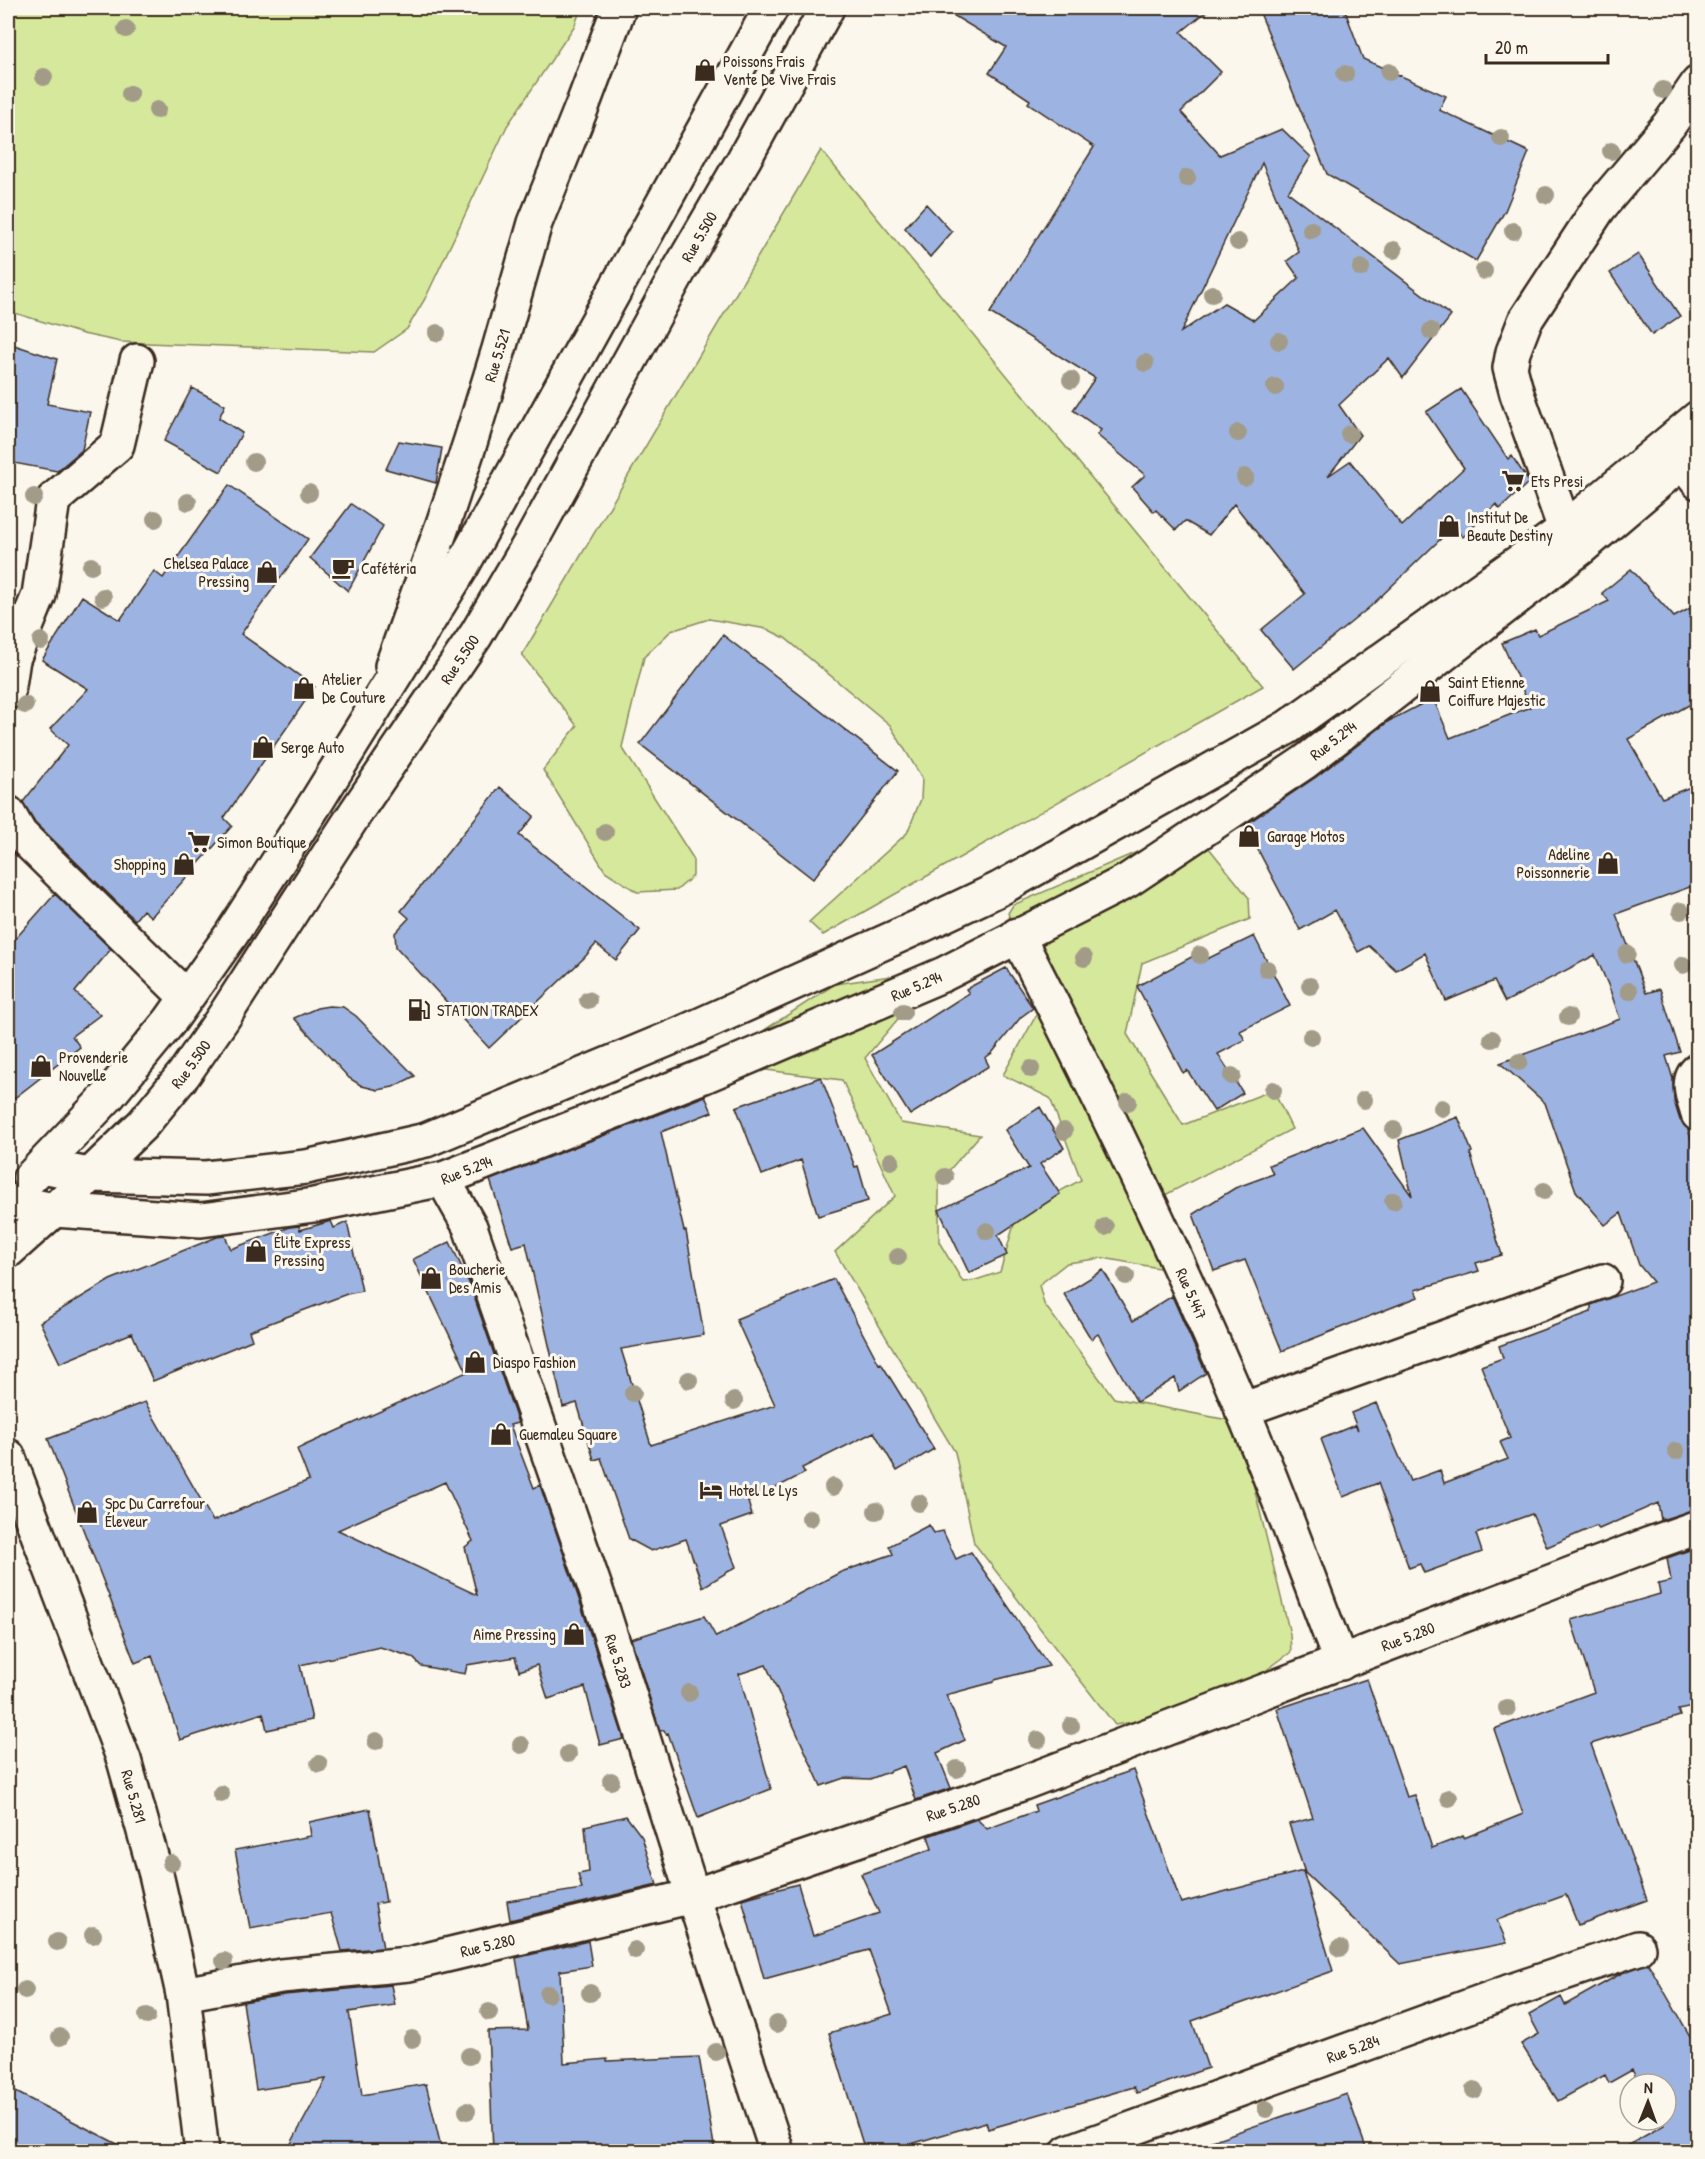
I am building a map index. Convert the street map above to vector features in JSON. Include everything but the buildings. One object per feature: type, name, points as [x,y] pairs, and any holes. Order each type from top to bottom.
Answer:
[{"type":"street","name":"Rue 5.521","points":[[378,704],[460,473],[535,223],[584,104],[619,8]]},
{"type":"street","points":[[8,1201],[109,1095],[170,1021],[231,934],[378,704],[461,568],[771,8]]},
{"type":"street","name":"Rue 5.500","points":[[8,1251],[143,1124],[184,1074],[356,812],[476,635],[530,543],[826,8]]},
{"type":"street","points":[[1565,529],[1517,394],[1510,368],[1513,352],[1526,321],[1599,208],[1669,125],[1698,83]]},
{"type":"street","points":[[8,692],[13,659],[39,595],[53,500],[117,445],[136,361]]},
{"type":"street","points":[[42,1166],[89,1175],[206,1178],[306,1167],[426,1140],[678,1035],[999,888],[1288,727],[1565,529],[1698,418]]},
{"type":"street","name":"Rue 5.294","points":[[8,1201],[54,1210],[201,1220],[314,1205],[443,1179],[704,1076],[944,974],[1127,881],[1305,762],[1692,465]]},
{"type":"street","points":[[8,813],[20,834],[186,997]]},
{"type":"street","name":"Rue 5.447","points":[[1017,935],[1128,1157],[1242,1410],[1341,1663]]},
{"type":"street","points":[[1698,1070],[1694,1074],[1690,1090],[1698,1114]]},
{"type":"street","name":"Rue 5.283","points":[[443,1179],[470,1227],[600,1602],[777,2151]]},
{"type":"street","points":[[1242,1410],[1603,1281]]},
{"type":"street","name":"Rue 5.281","points":[[8,1456],[124,1760],[156,1874],[183,1994],[202,2151]]},
{"type":"street","name":"Rue 5.280","points":[[183,1994],[281,1976],[409,1965],[693,1896],[1017,1785],[1698,1527]]},
{"type":"street","name":"Rue 5.284","points":[[1068,2151],[1508,1992],[1638,1948]]},
{"type":"green space","points":[[8,8],[581,8],[575,25],[507,126],[426,297],[407,329],[374,352],[121,342],[83,334],[8,311]]},
{"type":"green space","points":[[821,150],[1263,686],[823,935],[809,922],[907,833],[921,799],[922,778],[890,725],[785,638],[767,629],[709,619],[671,631],[644,657],[622,747],[693,858],[693,876],[677,890],[637,892],[605,871],[543,770],[577,726],[522,655]]},
{"type":"green space","points":[[1193,828],[1249,898],[1250,919],[1142,963],[1127,1034],[1183,1125],[1273,1090],[1292,1129],[1163,1196],[1173,1212],[1176,1271],[1103,1258],[1067,1263],[1039,1285],[1044,1304],[1114,1398],[1238,1422],[1290,1634],[1291,1652],[1215,1708],[1115,1725],[974,1543],[955,1452],[835,1252],[895,1196],[842,1080],[714,1063],[835,984],[940,969],[865,1058],[901,1123],[980,1135],[939,1182],[939,1242],[963,1282],[1000,1272],[1017,1214],[1081,1180],[1050,1098],[1003,1075],[1043,1003],[1008,913],[1013,905]]},
{"type":"place","name":"Poissons Frais Vente De Vive Frais","points":[[705,70]]},
{"type":"place","name":"Ets Presi","points":[[1513,481]]},
{"type":"place","name":"Institut De Beaute Destiny","points":[[1449,526]]},
{"type":"place","name":"Cafétéria","points":[[343,568]]},
{"type":"place","name":"Chelsea Palace Pressing","points":[[267,572]]},
{"type":"place","name":"Atelier De Couture","points":[[304,688]]},
{"type":"place","name":"Saint Etienne Coiffure Majestic","points":[[1430,691]]},
{"type":"place","name":"Serge Auto","points":[[263,747]]},
{"type":"place","name":"Garage Motos","points":[[1249,836]]},
{"type":"place","name":"Simon Boutique","points":[[199,842]]},
{"type":"place","name":"Adeline Poissonnerie","points":[[1608,863]]},
{"type":"place","name":"Shopping","points":[[184,864]]},
{"type":"place","name":"STATION TRADEX","points":[[419,1010]]},
{"type":"place","name":"Provenderie Nouvelle","points":[[41,1066]]},
{"type":"place","name":"Élite Express Pressing","points":[[256,1251]]},
{"type":"place","name":"Boucherie Des Amis","points":[[431,1278]]},
{"type":"place","name":"Diaspo Fashion","points":[[475,1362]]},
{"type":"place","name":"Guemaleu Square","points":[[501,1434]]},
{"type":"place","name":"Hotel Le Lys","points":[[711,1490]]},
{"type":"place","name":"Spc Du Carrefour Éleveur","points":[[87,1512]]},
{"type":"place","name":"Aime Pressing","points":[[574,1634]]}]
